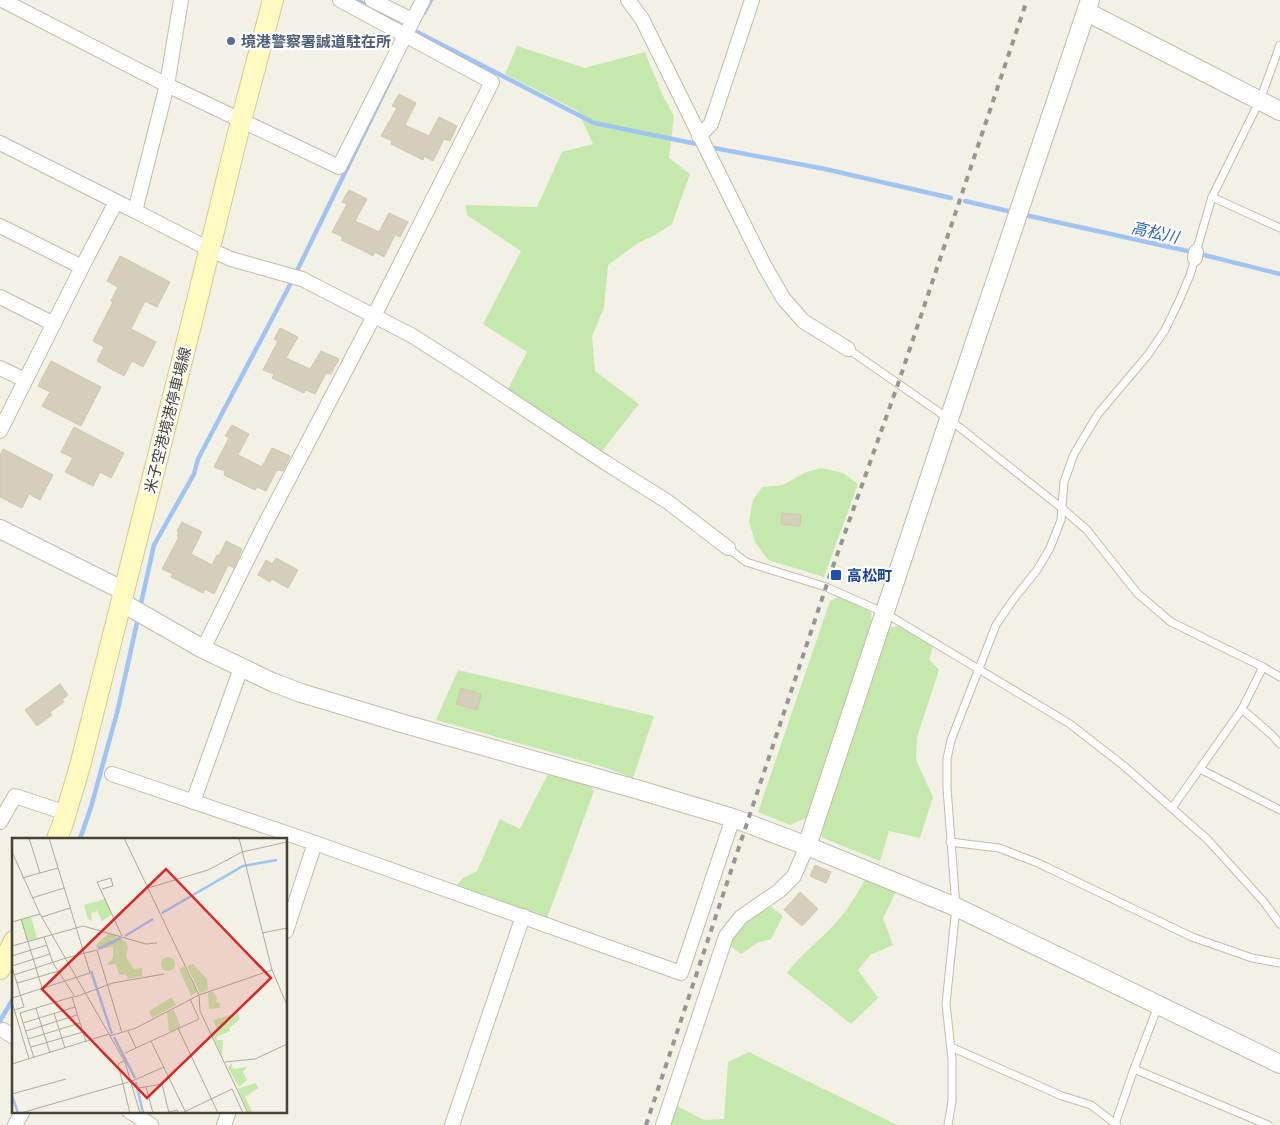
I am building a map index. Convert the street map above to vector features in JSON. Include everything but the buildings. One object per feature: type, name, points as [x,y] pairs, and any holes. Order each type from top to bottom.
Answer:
[{"type":"main road","name":"米子空港境港停車場線","points":[[56,838],[80,766],[273,0]]},
{"type":"main road","points":[[5,962],[12,946]]},
{"type":"street","points":[[2,0],[167,85],[339,168],[423,0]]},
{"type":"street","points":[[135,211],[167,85],[181,0]]},
{"type":"street","points":[[203,649],[492,82],[340,0]]},
{"type":"street","points":[[372,0],[412,20]]},
{"type":"street","points":[[628,0],[642,19],[764,265],[783,298],[803,321],[848,349]]},
{"type":"street","points":[[699,136],[711,124],[752,0]]},
{"type":"street","points":[[663,1125],[726,936],[741,917],[779,891],[794,876],[807,846],[1088,6],[1280,111]]},
{"type":"street","points":[[0,143],[209,249],[231,259],[302,278],[411,335],[668,502],[728,548]]},
{"type":"street","points":[[0,431],[116,202]]},
{"type":"street","points":[[0,226],[82,268]]},
{"type":"street","points":[[0,297],[54,324]]},
{"type":"street","points":[[0,368],[25,380]]},
{"type":"street","points":[[0,529],[122,597],[203,649],[272,682],[301,693],[401,723],[733,818],[807,846],[956,907],[1280,1064]]},
{"type":"street","points":[[193,802],[241,668]]},
{"type":"street","points":[[112,774],[315,843],[681,973],[733,818]]},
{"type":"street","points":[[0,822],[15,796],[66,813]]},
{"type":"street","points":[[288,924],[315,843]]},
{"type":"street","points":[[452,1125],[523,916]]},
{"type":"street","points":[[15,1125],[22,1112]]},
{"type":"street","points":[[131,1112],[151,1125]]},
{"type":"street","points":[[224,1125],[229,1112]]},
{"type":"lane","points":[[948,1125],[952,1101],[951,1047],[946,1004],[956,907],[947,788],[947,759],[951,740],[996,625],[1012,600],[1037,570],[1050,548],[1061,520],[1064,482],[1074,454],[1098,414],[1147,356],[1165,330],[1183,292],[1196,255],[1212,197],[1260,100],[1280,45]]},
{"type":"lane","points":[[1212,197],[1280,228]]},
{"type":"lane","points":[[848,349],[949,419],[1063,509],[1087,530],[1137,593],[1171,622],[1280,677]]},
{"type":"lane","points":[[728,548],[746,562],[826,587],[885,613],[1070,724],[1124,766],[1207,839],[1264,902],[1280,924]]},
{"type":"lane","points":[[1172,808],[1242,709],[1263,667]]},
{"type":"lane","points":[[1242,709],[1280,744]]},
{"type":"lane","points":[[1200,769],[1280,810]]},
{"type":"lane","points":[[950,842],[999,848],[1038,863],[1192,938],[1252,958],[1280,963]]},
{"type":"lane","points":[[951,1047],[1054,1093],[1091,1105],[1116,1124],[1158,1005]]},
{"type":"lane","points":[[1134,1069],[1268,1125]]},
{"type":"green space","points":[[517,46],[585,68],[645,52],[662,94],[674,116],[669,158],[690,174],[672,224],[638,243],[608,265],[604,307],[592,337],[595,371],[639,404],[602,451],[507,391],[527,352],[483,324],[521,251],[467,215],[466,205],[537,207],[562,152],[593,144],[578,111],[505,74]]},
{"type":"green space","points":[[822,468],[843,473],[858,484],[824,577],[768,560],[755,542],[749,521],[753,500],[762,487],[783,485],[806,472]]},
{"type":"green space","points":[[840,596],[871,612],[872,626],[806,818],[790,825],[758,812],[830,601]]},
{"type":"green space","points":[[900,625],[933,646],[929,659],[939,670],[917,737],[916,760],[933,797],[920,838],[889,831],[880,861],[823,838],[821,835],[888,628]]},
{"type":"green space","points":[[458,670],[654,716],[633,778],[604,767],[436,720]]},
{"type":"green space","points":[[549,772],[589,784],[594,791],[546,921],[454,888],[463,878],[477,871],[500,819],[520,829]]},
{"type":"green space","points":[[865,880],[896,892],[883,918],[893,945],[870,955],[858,970],[878,998],[851,1024],[787,973],[841,917]]},
{"type":"green space","points":[[771,907],[783,916],[771,939],[757,943],[741,954],[730,946],[742,921]]},
{"type":"green space","points":[[749,1052],[897,1125],[668,1125],[677,1106],[704,1120],[724,1119],[728,1062]]},
{"type":"waterway","points":[[356,0],[392,18]]},
{"type":"waterway","points":[[424,13],[431,0]]},
{"type":"waterway","points":[[415,31],[594,123],[702,145]]},
{"type":"waterway","points":[[140,608],[154,545],[194,474],[198,459],[292,281],[395,70]]},
{"type":"waterway","points":[[709,147],[825,169],[951,198]]},
{"type":"waterway","points":[[965,201],[1008,211]]},
{"type":"waterway","name":"高松川","points":[[1025,215],[1192,252],[1280,274]]},
{"type":"waterway","points":[[80,838],[91,807],[117,713],[138,618]]},
{"type":"waterway","points":[[0,1021],[12,1000]]},
{"type":"railway","points":[[646,1125],[831,572],[898,384],[1027,0]]},
{"type":"place","name":"境港警察署誠道駐在所","points":[[231,41]]},
{"type":"place","name":"高松町","points":[[836,575]]}]
